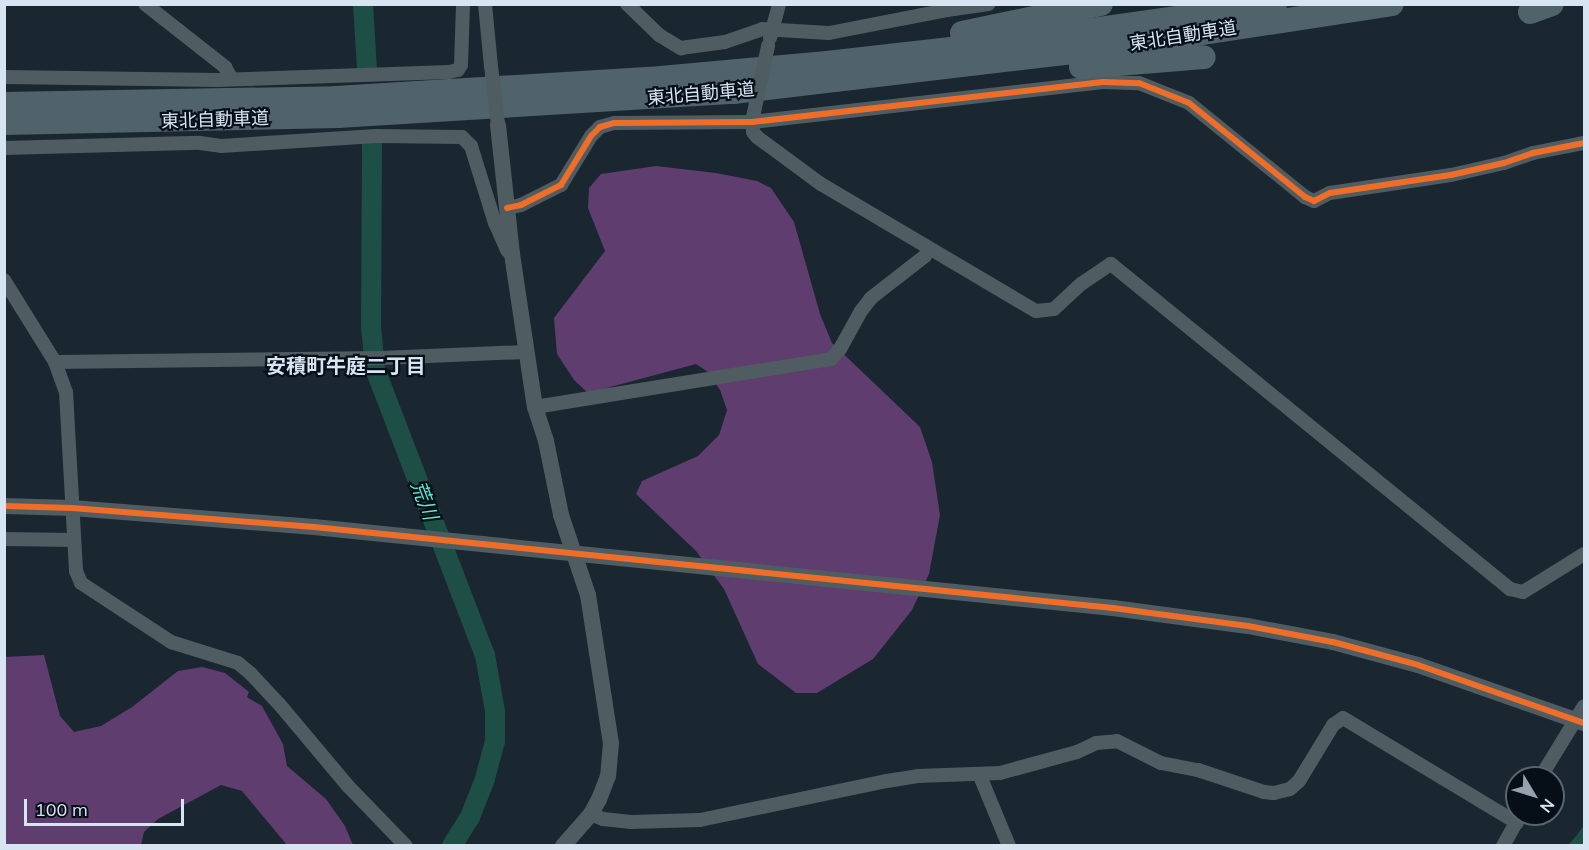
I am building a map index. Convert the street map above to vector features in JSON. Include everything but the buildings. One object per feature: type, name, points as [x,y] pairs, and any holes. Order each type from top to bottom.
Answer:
[{"type":"highway","points":[[734,72],[825,54],[916,42],[1101,4]]},
{"type":"highway","name":"東北自動車道","points":[[4,104],[336,98],[576,85],[734,72],[977,46],[1275,4]]},
{"type":"highway","name":"東北自動車道","points":[[4,123],[315,117],[733,92],[1105,48],[1392,4]]},
{"type":"highway","points":[[926,70],[1019,71],[1204,57]]},
{"type":"street","points":[[146,4],[225,67],[231,78]]},
{"type":"street","points":[[4,76],[231,78],[458,70],[461,65],[463,4]]},
{"type":"street","points":[[485,4],[512,254],[535,407],[546,441],[561,515],[588,595],[611,743],[608,776],[591,814],[563,846]]},
{"type":"street","points":[[627,4],[659,34],[681,48],[725,42],[762,28],[829,33],[989,4]]},
{"type":"street","points":[[779,4],[771,30],[752,122],[753,132],[817,182],[1040,312],[1054,309],[1081,284],[1111,264],[1510,589],[1523,592],[1584,554]]},
{"type":"street","points":[[507,208],[521,205],[561,185],[591,136],[607,124],[752,122],[1067,85],[1135,82],[1189,102],[1305,197],[1314,201],[1330,193],[1451,176],[1533,153],[1584,143]]},
{"type":"street","points":[[4,148],[200,143],[221,146],[376,136],[462,137],[471,146],[495,223],[507,250],[512,254]]},
{"type":"street","points":[[535,407],[831,359],[840,349],[871,298],[925,256],[929,249]]},
{"type":"street","points":[[4,280],[55,362],[66,392],[76,571],[81,583],[171,642],[238,663],[280,705],[348,786],[406,846]]},
{"type":"street","points":[[4,308],[17,301]]},
{"type":"street","points":[[55,362],[381,358],[526,352]]},
{"type":"street","points":[[4,506],[72,508],[314,527],[1113,608],[1248,626],[1333,642],[1418,665],[1582,716],[1548,766]]},
{"type":"street","points":[[4,539],[74,540]]},
{"type":"street","points":[[591,814],[603,819],[631,822],[700,820],[918,776],[980,776],[1016,770],[1096,743],[1117,741],[1161,763],[1198,770],[1264,792],[1274,793],[1290,789],[1299,781],[1333,725],[1343,718],[1505,810]]},
{"type":"street","points":[[980,776],[1009,846]]},
{"type":"street","points":[[1503,846],[1514,826]]},
{"type":"shaded area","points":[[656,166],[716,173],[757,181],[771,188],[794,222],[820,314],[832,343],[920,427],[932,462],[940,515],[929,574],[912,610],[873,659],[817,693],[796,693],[758,664],[724,589],[696,551],[636,494],[642,481],[698,456],[719,435],[727,410],[720,390],[708,372],[696,364],[588,393],[574,380],[557,354],[554,318],[605,251],[588,208],[589,188],[601,174]]},
{"type":"shaded area","points":[[44,655],[60,716],[74,732],[101,726],[132,707],[178,671],[202,667],[225,673],[249,692],[247,697],[262,706],[283,744],[287,766],[326,799],[345,826],[353,845],[287,845],[242,791],[221,785],[158,819],[144,832],[141,845],[5,845],[5,657]]},
{"type":"shaded area","points":[[1584,825],[1584,845],[1568,845],[1577,835]]},
{"type":"waterway","name":"荒川","points":[[363,4],[367,70]]},
{"type":"waterway","name":"荒川","points":[[372,142],[371,326],[375,369],[485,655],[495,711],[495,741],[485,779],[470,817],[452,846]]},
{"type":"cycle path","points":[[507,208],[521,205],[561,185],[591,136],[600,127],[614,123],[752,122],[1103,82],[1139,83],[1189,103],[1305,197],[1314,201],[1330,193],[1451,175],[1504,163],[1533,153],[1584,143]]},
{"type":"cycle path","points":[[4,506],[72,508],[314,527],[1113,608],[1248,626],[1333,642],[1418,665],[1584,723]]},
{"type":"district","name":"安積町牛庭二丁目","points":[[346,365]]}]
